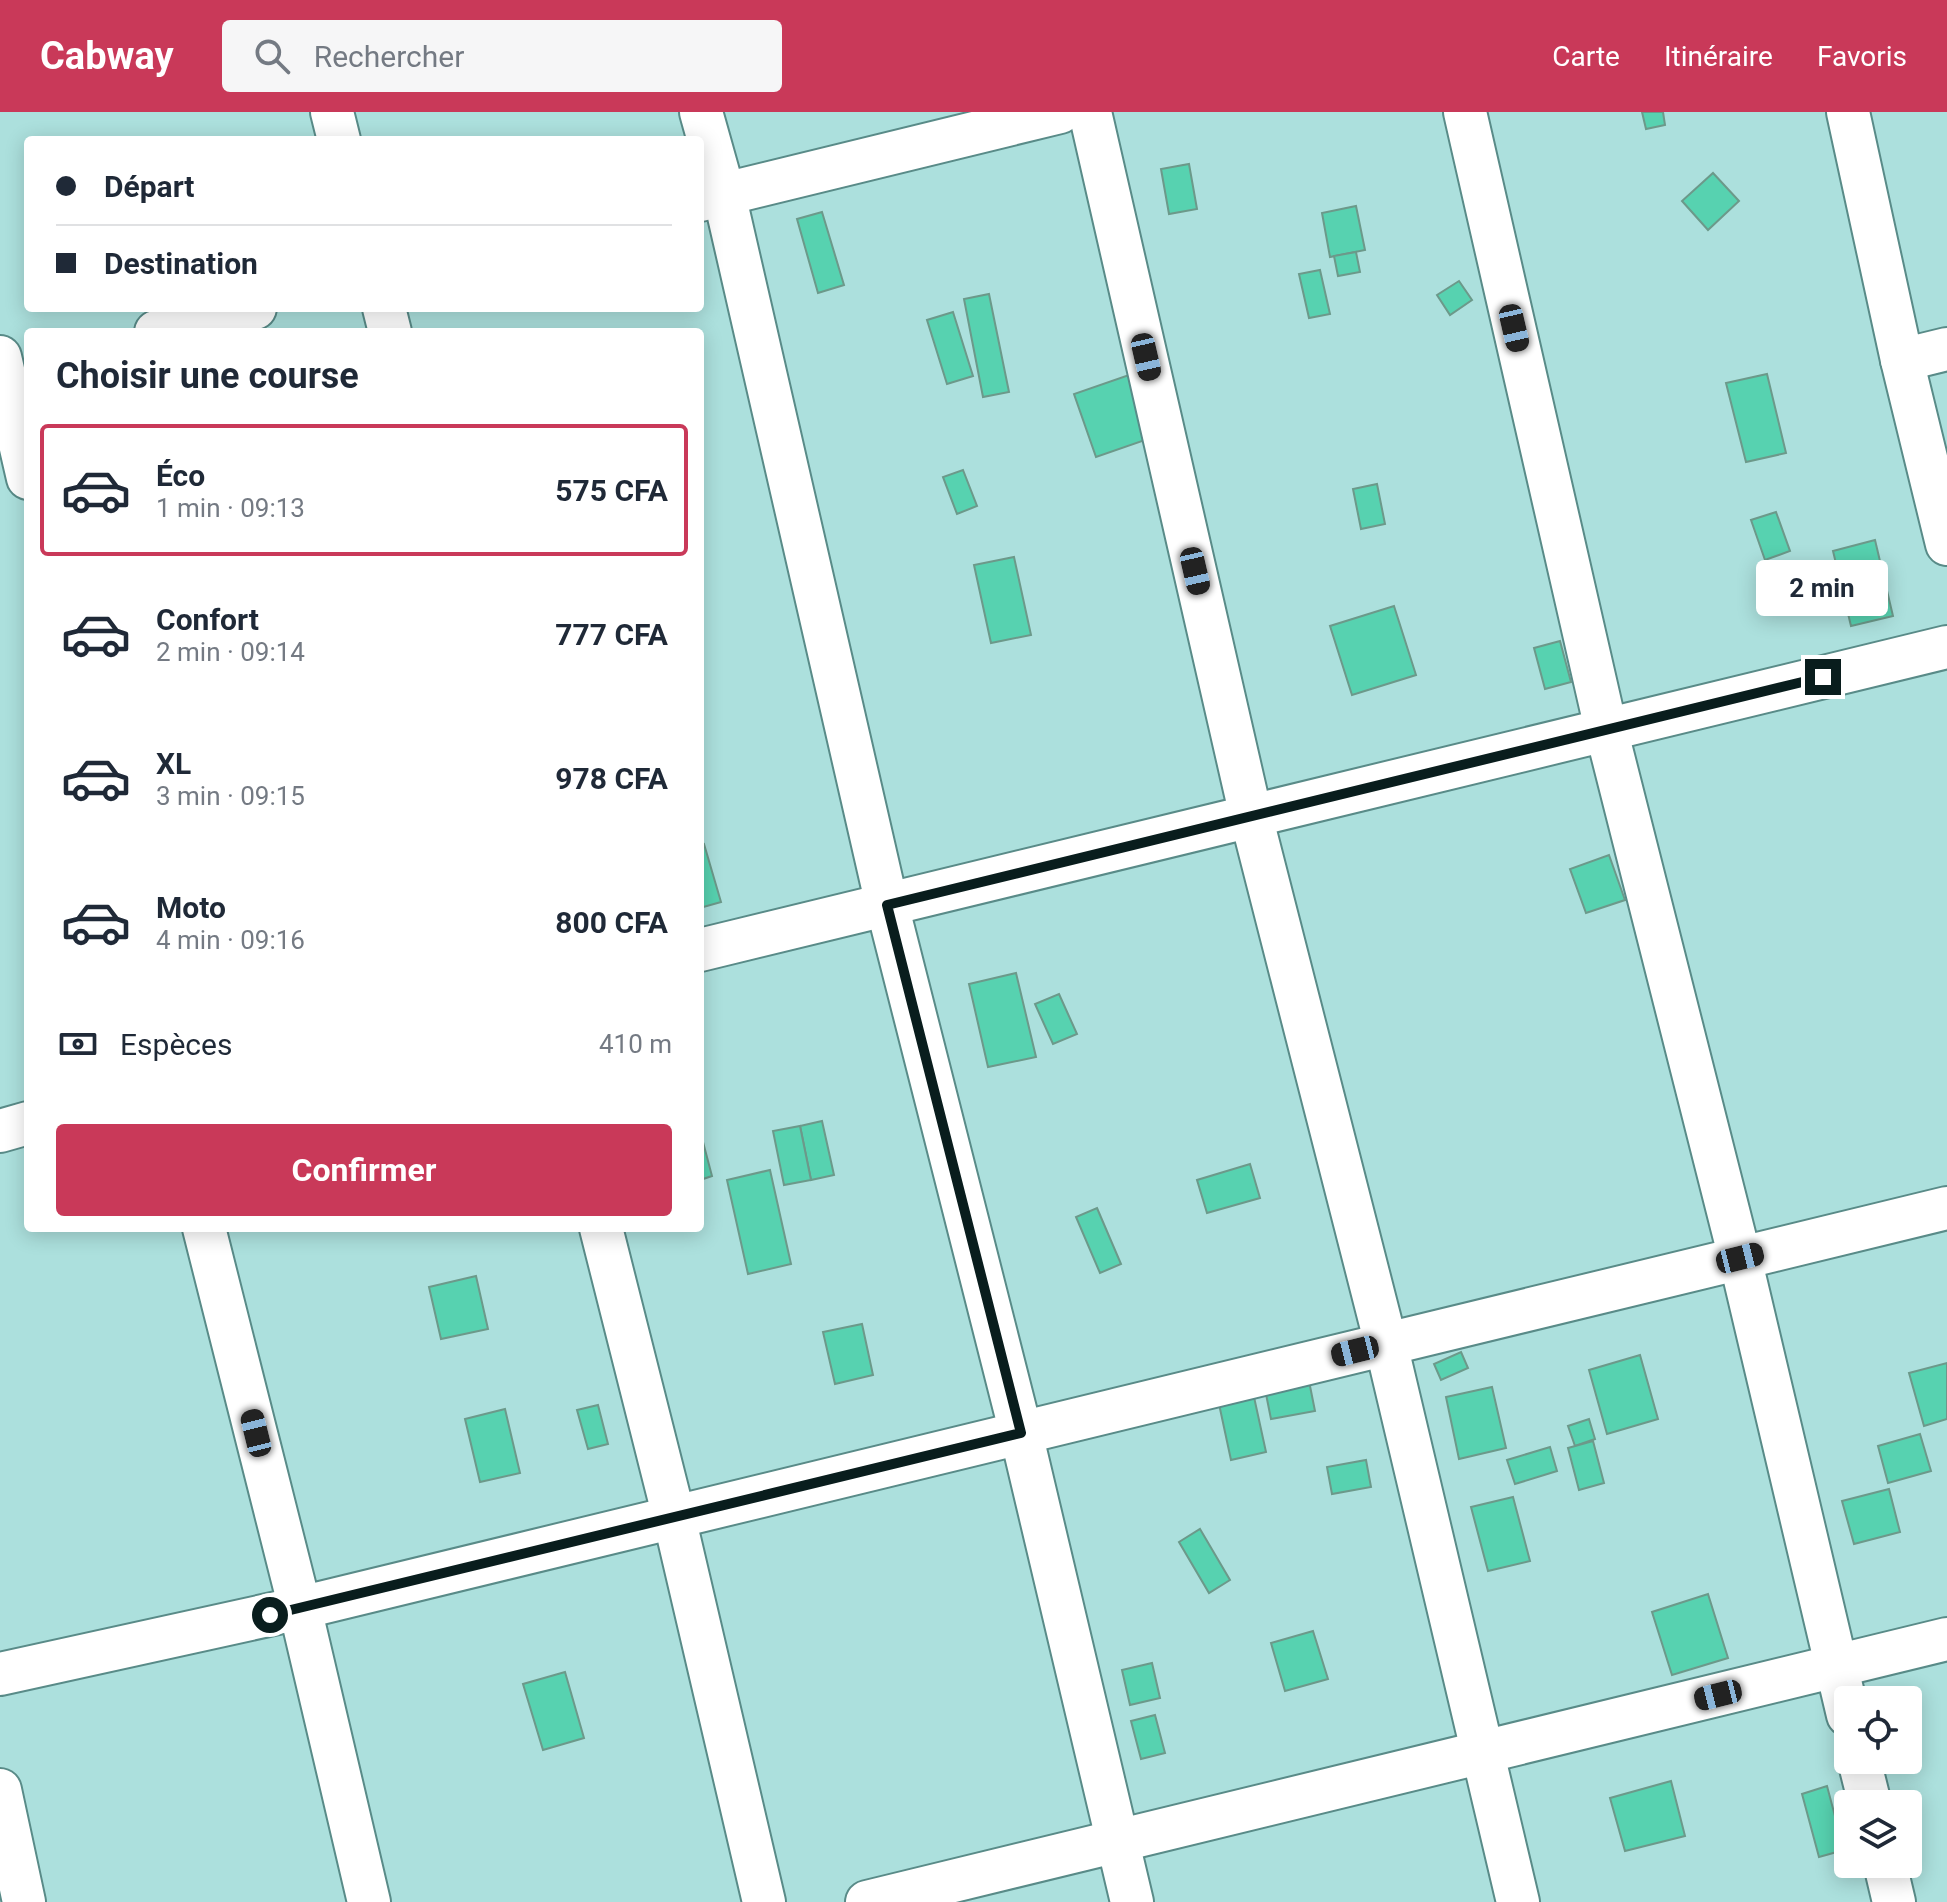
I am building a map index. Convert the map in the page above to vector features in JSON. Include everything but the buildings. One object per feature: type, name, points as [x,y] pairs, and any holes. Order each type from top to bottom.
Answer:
[{"type":"street","points":[[332,112],[338,136]]},
{"type":"street","points":[[701,112],[712,197],[1021,1433],[1132,1902]]},
{"type":"street","points":[[712,197],[1060,112]]},
{"type":"street","points":[[1090,112],[1251,816],[1386,1344],[1518,1902]]},
{"type":"street","points":[[1465,112],[1606,729],[1740,1258],[1841,1686]]},
{"type":"street","points":[[1848,112],[1902,360],[1947,544]]},
{"type":"street","points":[[172,328],[238,312]]},
{"type":"street","points":[[1902,360],[1947,349]]},
{"type":"street","points":[[8,365],[24,455]]},
{"type":"street","points":[[704,949],[1947,647]]},
{"type":"street","points":[[0,1131],[24,1124]]},
{"type":"street","points":[[0,1674],[300,1608],[1947,1208]]},
{"type":"street","points":[[205,1232],[300,1608],[369,1902]]},
{"type":"street","points":[[602,1232],[674,1517],[764,1902]]},
{"type":"street","points":[[867,1902],[1947,1639]]},
{"type":"street","points":[[0,1790],[24,1902]]},
{"type":"street","points":[[1888,1878],[1894,1902]]},
{"type":"route","points":[[270,1615],[1021,1433],[887,905],[1823,677]]}]
